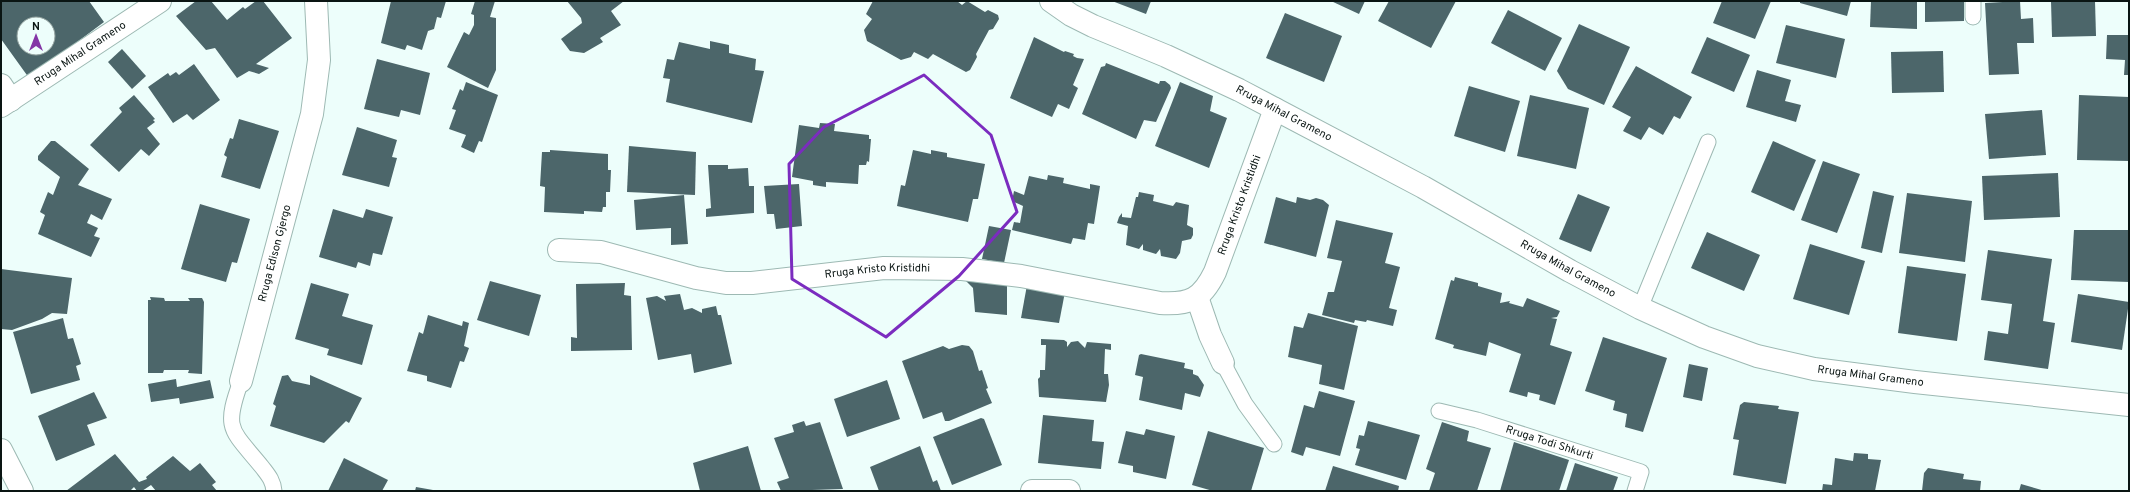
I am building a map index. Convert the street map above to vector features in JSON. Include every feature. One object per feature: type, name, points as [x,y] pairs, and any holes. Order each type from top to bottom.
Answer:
[{"type":"street","name":"Rruga Mihal Grameno","points":[[4,97],[160,1]]},
{"type":"street","name":"Rruga Edison Gjergo","points":[[241,381],[312,114],[319,60],[316,1]]},
{"type":"street","name":"Rruga Mihal Grameno","points":[[1051,1],[1071,15],[1093,26],[1186,65],[1275,108],[1423,187],[1570,271],[1640,308],[1692,332],[1736,349],[1814,369],[1915,382],[2129,405]]},
{"type":"street","name":"Rruga Kristo Kristidhi","points":[[559,250],[601,252],[696,278],[738,284],[884,268],[962,269],[1050,281],[1160,302],[1182,302],[1197,297],[1207,287],[1220,261],[1275,108]]},
{"type":"street","points":[[1197,297],[1210,335],[1223,364]]},
{"type":"street","points":[[1,450],[22,491]]},
{"type":"street","points":[[1032,491],[1069,491]]},
{"type":"lane","points":[[1973,1],[1973,17]]},
{"type":"lane","points":[[1640,308],[1708,142]]},
{"type":"lane","points":[[1223,364],[1245,404],[1274,444]]},
{"type":"lane","name":"Rruga Edison Gjergo","points":[[241,381],[230,412],[232,426],[236,437],[273,480],[274,491]]},
{"type":"lane","name":"Rruga Todi Shkurti","points":[[1439,411],[1477,420],[1641,472],[1635,491]]},
{"type":"highlighted area","points":[[924,75],[991,135],[1017,212],[959,276],[886,337],[792,279],[789,164],[824,127]]},
{"type":"building","points":[[1,1],[89,1],[104,22],[29,78],[1,39]]},
{"type":"building","points":[[196,1],[211,1],[227,20],[243,7],[245,9],[256,1],[263,1],[292,38],[256,64],[269,68],[259,74],[249,71],[237,78],[215,48],[206,50],[176,16]]},
{"type":"building","points":[[391,1],[446,1],[441,18],[437,17],[434,29],[428,31],[422,50],[407,45],[405,50],[381,43]]},
{"type":"building","points":[[475,1],[495,1],[490,17],[496,18],[496,70],[488,88],[447,67],[464,32],[469,35],[474,25],[474,15],[471,14]]},
{"type":"building","points":[[567,1],[624,1],[611,11],[621,25],[600,38],[603,42],[584,53],[570,51],[561,39],[582,23],[581,18]]},
{"type":"building","points":[[873,1],[957,1],[962,5],[967,1],[985,12],[988,10],[998,15],[999,19],[993,29],[989,30],[976,54],[977,57],[970,70],[966,72],[933,54],[928,59],[914,52],[911,57],[901,60],[867,41],[864,30],[872,19],[866,14]]},
{"type":"building","points":[[1112,1],[1151,1],[1146,14]]},
{"type":"building","points":[[1331,1],[1365,1],[1359,14]]},
{"type":"building","points":[[1389,1],[1456,1],[1431,48],[1378,21]]},
{"type":"building","points":[[1722,1],[1771,1],[1755,39],[1713,23]]},
{"type":"building","points":[[1800,1],[1851,1],[1847,16],[1800,3]]},
{"type":"building","points":[[1871,1],[1917,1],[1917,29],[1870,27]]},
{"type":"building","points":[[1925,1],[1964,1],[1964,21],[1925,22]]},
{"type":"building","points":[[2020,1],[2021,19],[2033,18],[2034,43],[2017,43],[2019,74],[1989,75],[1985,3]]},
{"type":"building","points":[[2051,1],[2095,1],[2096,36],[2052,37]]},
{"type":"building","points":[[1508,10],[1562,38],[1545,71],[1491,43]]},
{"type":"building","points":[[1285,13],[1342,36],[1324,82],[1266,58]]},
{"type":"building","points":[[1579,24],[1630,47],[1604,105],[1568,89],[1557,71]]},
{"type":"building","points":[[1786,25],[1845,39],[1836,78],[1776,63]]},
{"type":"building","points":[[2107,35],[2129,35],[2129,75],[2124,75],[2125,60],[2106,59]]},
{"type":"building","points":[[1034,37],[1064,52],[1074,54],[1073,56],[1077,58],[1084,59],[1073,85],[1078,88],[1069,109],[1058,104],[1052,117],[1010,98]]},
{"type":"building","points":[[1707,37],[1750,55],[1734,92],[1691,73]]},
{"type":"building","points":[[710,41],[729,45],[729,53],[756,59],[755,70],[764,71],[752,123],[666,102],[670,79],[663,78],[667,59],[674,60],[679,42],[710,49]]},
{"type":"building","points":[[122,49],[146,76],[132,89],[108,62]]},
{"type":"building","points":[[1943,51],[1944,92],[1892,93],[1891,52]]},
{"type":"building","points":[[377,59],[430,73],[420,115],[401,110],[399,117],[364,109]]},
{"type":"building","points":[[1106,63],[1159,84],[1160,81],[1165,81],[1170,85],[1171,88],[1156,122],[1144,120],[1136,139],[1082,114],[1101,67],[1105,66]]},
{"type":"building","points":[[194,64],[220,100],[193,120],[187,114],[173,123],[148,87],[168,73],[170,76],[176,72],[179,75]]},
{"type":"building","points":[[1636,66],[1692,97],[1680,119],[1674,116],[1663,135],[1649,127],[1641,140],[1623,131],[1631,117],[1612,107]]},
{"type":"building","points":[[1757,70],[1791,80],[1785,101],[1801,105],[1796,122],[1746,107]]},
{"type":"building","points":[[466,82],[498,95],[482,142],[479,141],[474,153],[461,147],[466,135],[449,129],[456,110],[452,109],[460,89],[463,91]]},
{"type":"building","points":[[1180,82],[1213,96],[1210,111],[1227,118],[1209,168],[1155,146]]},
{"type":"building","points":[[1469,86],[1520,101],[1505,152],[1454,136]]},
{"type":"building","points":[[134,95],[155,119],[153,120],[155,122],[147,128],[160,144],[149,156],[141,149],[119,172],[90,145],[122,112],[119,108]]},
{"type":"building","points":[[1530,95],[1589,108],[1576,169],[1517,156]]},
{"type":"building","points":[[2079,95],[2129,97],[2129,161],[2077,160]]},
{"type":"building","points":[[2042,110],[2046,155],[1989,159],[1985,114]]},
{"type":"building","points":[[239,119],[279,131],[260,189],[221,177],[227,157],[224,155],[230,138],[233,139]]},
{"type":"building","points":[[820,123],[835,124],[834,131],[869,135],[869,139],[871,139],[869,162],[867,161],[866,165],[859,165],[858,184],[826,182],[826,187],[813,185],[813,181],[792,177],[799,125],[819,128]]},
{"type":"building","points":[[357,127],[397,140],[392,157],[397,158],[389,187],[342,175]]},
{"type":"building","points":[[51,141],[55,141],[89,169],[78,185],[112,199],[102,220],[91,214],[87,223],[98,228],[94,236],[100,238],[91,257],[38,234],[45,215],[40,212],[48,192],[53,195],[60,177],[38,160],[38,156]]},
{"type":"building","points":[[1773,141],[1816,160],[1794,211],[1751,192]]},
{"type":"building","points":[[629,146],[696,152],[695,195],[627,192]]},
{"type":"building","points":[[550,150],[608,154],[608,170],[611,170],[610,192],[606,192],[606,207],[603,207],[602,212],[584,211],[584,214],[544,212],[545,187],[540,186],[542,152],[550,152]]},
{"type":"building","points":[[913,150],[931,154],[931,150],[947,153],[947,157],[985,164],[978,199],[973,199],[968,222],[897,206],[901,185],[905,186]]},
{"type":"building","points":[[1823,161],[1860,174],[1837,233],[1801,220]]},
{"type":"building","points":[[708,165],[728,165],[728,169],[748,168],[749,186],[754,186],[754,213],[706,217],[706,209],[711,208]]},
{"type":"building","points":[[2058,173],[2060,217],[1984,220],[1982,176]]},
{"type":"building","points":[[1048,175],[1064,178],[1063,183],[1090,189],[1090,184],[1100,186],[1094,224],[1088,223],[1085,240],[1073,238],[1071,244],[1012,230],[1014,222],[1020,223],[1023,206],[1012,201],[1014,191],[1024,195],[1029,176],[1047,180]]},
{"type":"building","points":[[799,184],[802,226],[776,229],[774,214],[767,214],[764,186]]},
{"type":"building","points":[[1873,191],[1894,196],[1882,253],[1861,248]]},
{"type":"building","points":[[1139,192],[1154,195],[1153,201],[1173,206],[1176,202],[1189,205],[1187,225],[1193,228],[1193,235],[1191,239],[1182,241],[1180,253],[1176,259],[1161,256],[1160,249],[1156,254],[1143,250],[1143,244],[1139,249],[1126,245],[1128,226],[1117,223],[1122,213],[1122,217],[1131,218],[1136,197],[1138,197]]},
{"type":"building","points":[[1907,193],[1972,201],[1965,262],[1899,253]]},
{"type":"building","points":[[1578,194],[1610,207],[1591,252],[1559,239]]},
{"type":"building","points":[[684,195],[688,244],[671,245],[671,228],[636,230],[634,200]]},
{"type":"building","points":[[1276,197],[1296,203],[1297,197],[1310,200],[1316,198],[1323,200],[1329,205],[1316,257],[1264,243]]},
{"type":"building","points":[[200,204],[250,219],[237,263],[232,262],[226,282],[181,269]]},
{"type":"building","points":[[333,209],[363,218],[366,209],[393,217],[382,255],[373,253],[370,266],[358,262],[356,268],[319,257]]},
{"type":"building","points":[[1336,220],[1393,233],[1385,263],[1400,267],[1389,308],[1397,310],[1393,326],[1367,320],[1366,322],[1355,320],[1354,323],[1322,315],[1328,292],[1334,292],[1342,261],[1327,258]]},
{"type":"building","points":[[989,226],[1011,230],[1004,263],[982,259]]},
{"type":"building","points":[[2074,230],[2129,230],[2129,282],[2071,280]]},
{"type":"building","points":[[1707,232],[1760,255],[1744,291],[1691,268]]},
{"type":"building","points":[[1810,244],[1865,261],[1849,315],[1793,299]]},
{"type":"building","points":[[1988,250],[2052,259],[2043,321],[2055,323],[2048,369],[1984,360],[1988,331],[2008,334],[2012,304],[1981,300]]},
{"type":"building","points":[[1907,266],[1966,274],[1957,341],[1898,333]]},
{"type":"building","points":[[1,269],[72,278],[67,314],[52,313],[42,319],[12,330],[1,329]]},
{"type":"building","points":[[970,276],[974,282],[1007,284],[1007,315],[975,312],[973,288],[965,280]]},
{"type":"building","points":[[1455,277],[1478,283],[1478,286],[1502,293],[1500,303],[1510,301],[1509,303],[1523,307],[1527,298],[1560,311],[1557,317],[1551,318],[1557,319],[1550,345],[1572,352],[1555,405],[1539,400],[1540,395],[1528,392],[1527,397],[1509,392],[1521,354],[1489,342],[1486,356],[1453,348],[1454,345],[1435,339],[1451,280],[1454,281]]},
{"type":"building","points":[[490,281],[541,295],[529,336],[477,320]]},
{"type":"building","points":[[311,283],[349,294],[342,316],[373,325],[362,365],[327,355],[329,349],[295,339]]},
{"type":"building","points":[[625,283],[624,295],[631,296],[632,350],[571,351],[571,337],[577,338],[576,284]]},
{"type":"building","points":[[1027,285],[1065,292],[1059,323],[1021,318]]},
{"type":"building","points":[[680,294],[684,310],[692,308],[702,313],[702,309],[716,306],[718,315],[721,315],[732,364],[694,373],[691,354],[658,360],[646,298],[657,296],[666,301],[664,296]]},
{"type":"building","points":[[2078,294],[2129,302],[2122,350],[2071,342]]},
{"type":"building","points":[[150,297],[164,298],[165,301],[190,301],[188,298],[202,298],[204,302],[202,374],[188,373],[189,370],[164,370],[163,373],[148,373],[148,300],[151,300]]},
{"type":"building","points":[[1308,313],[1358,326],[1344,390],[1319,384],[1322,365],[1288,357],[1294,326],[1303,328]]},
{"type":"building","points":[[428,315],[462,326],[463,321],[469,323],[464,346],[469,348],[464,362],[460,361],[451,388],[427,381],[427,376],[407,371],[419,332],[423,334]]},
{"type":"building","points":[[63,318],[68,339],[73,338],[81,364],[76,366],[80,380],[31,394],[13,332]]},
{"type":"building","points":[[1603,337],[1667,358],[1643,432],[1625,427],[1627,414],[1613,410],[1615,401],[1585,391]]},
{"type":"building","points":[[1041,339],[1064,340],[1067,342],[1067,347],[1071,342],[1078,341],[1085,348],[1087,342],[1111,344],[1111,350],[1105,349],[1104,374],[1108,374],[1109,385],[1106,402],[1039,397],[1038,379],[1040,377],[1040,370],[1045,370],[1046,345],[1041,345]]},
{"type":"building","points":[[962,345],[969,346],[973,351],[979,371],[982,370],[988,388],[986,389],[992,403],[949,421],[945,421],[942,412],[923,419],[902,361],[943,346],[949,349]]},
{"type":"building","points":[[1141,354],[1185,363],[1184,368],[1193,370],[1193,374],[1198,376],[1204,385],[1200,397],[1185,393],[1182,410],[1139,400],[1143,377],[1135,375],[1139,355]]},
{"type":"building","points":[[1689,364],[1708,368],[1702,401],[1683,397]]},
{"type":"building","points":[[288,375],[292,381],[310,385],[310,375],[362,398],[349,423],[346,421],[324,443],[270,426],[276,406],[273,404],[282,376]]},
{"type":"building","points":[[176,379],[177,387],[210,380],[214,398],[180,404],[179,398],[151,402],[148,384]]},
{"type":"building","points":[[887,380],[900,419],[847,437],[834,399]]},
{"type":"building","points":[[1319,391],[1355,401],[1340,456],[1306,447],[1303,456],[1291,452],[1304,405],[1314,408]]},
{"type":"building","points":[[94,392],[107,418],[87,425],[95,445],[56,461],[38,416]]},
{"type":"building","points":[[1744,402],[1779,406],[1778,409],[1799,412],[1786,484],[1733,475],[1739,440],[1733,439],[1740,405]]},
{"type":"building","points":[[1043,415],[1094,420],[1092,441],[1104,442],[1101,469],[1038,463]]},
{"type":"building","points":[[981,418],[984,419],[1002,465],[952,485],[933,437]]},
{"type":"building","points":[[804,421],[806,426],[820,422],[843,489],[781,491],[777,482],[789,478],[774,438],[794,432],[792,425]]},
{"type":"building","points":[[1368,421],[1420,435],[1406,480],[1355,465],[1360,449],[1356,448],[1359,435],[1364,436]]},
{"type":"building","points":[[1442,422],[1469,431],[1467,441],[1491,448],[1477,491],[1429,491],[1435,473],[1426,469]]},
{"type":"building","points":[[1146,429],[1175,436],[1166,479],[1133,472],[1133,466],[1118,463],[1126,431],[1144,435]]},
{"type":"building","points":[[1208,431],[1264,448],[1251,491],[1213,491],[1192,485]]},
{"type":"building","points":[[1514,442],[1569,460],[1559,491],[1500,491]]},
{"type":"building","points":[[748,446],[761,491],[700,491],[693,463]]},
{"type":"building","points":[[920,446],[933,482],[937,480],[941,491],[879,491],[870,467]]},
{"type":"building","points":[[1854,453],[1868,454],[1868,459],[1881,460],[1875,491],[1822,491],[1823,484],[1832,485],[1835,458],[1853,461]]},
{"type":"building","points":[[115,454],[139,482],[147,479],[146,477],[173,456],[190,471],[200,463],[216,482],[212,485],[217,491],[156,491],[151,485],[142,491],[137,491],[134,487],[130,491],[66,491]]},
{"type":"building","points":[[344,458],[388,480],[382,491],[328,491]]},
{"type":"building","points":[[1575,463],[1618,477],[1613,491],[1566,491]]},
{"type":"building","points":[[1333,466],[1399,486],[1398,491],[1325,491]]},
{"type":"building","points":[[1928,468],[1964,474],[1963,479],[1981,481],[1980,491],[1922,491],[1924,473]]},
{"type":"building","points":[[2021,484],[2045,491],[2019,491]]},
{"type":"building","points":[[416,487],[433,490],[433,491],[415,491]]}]
